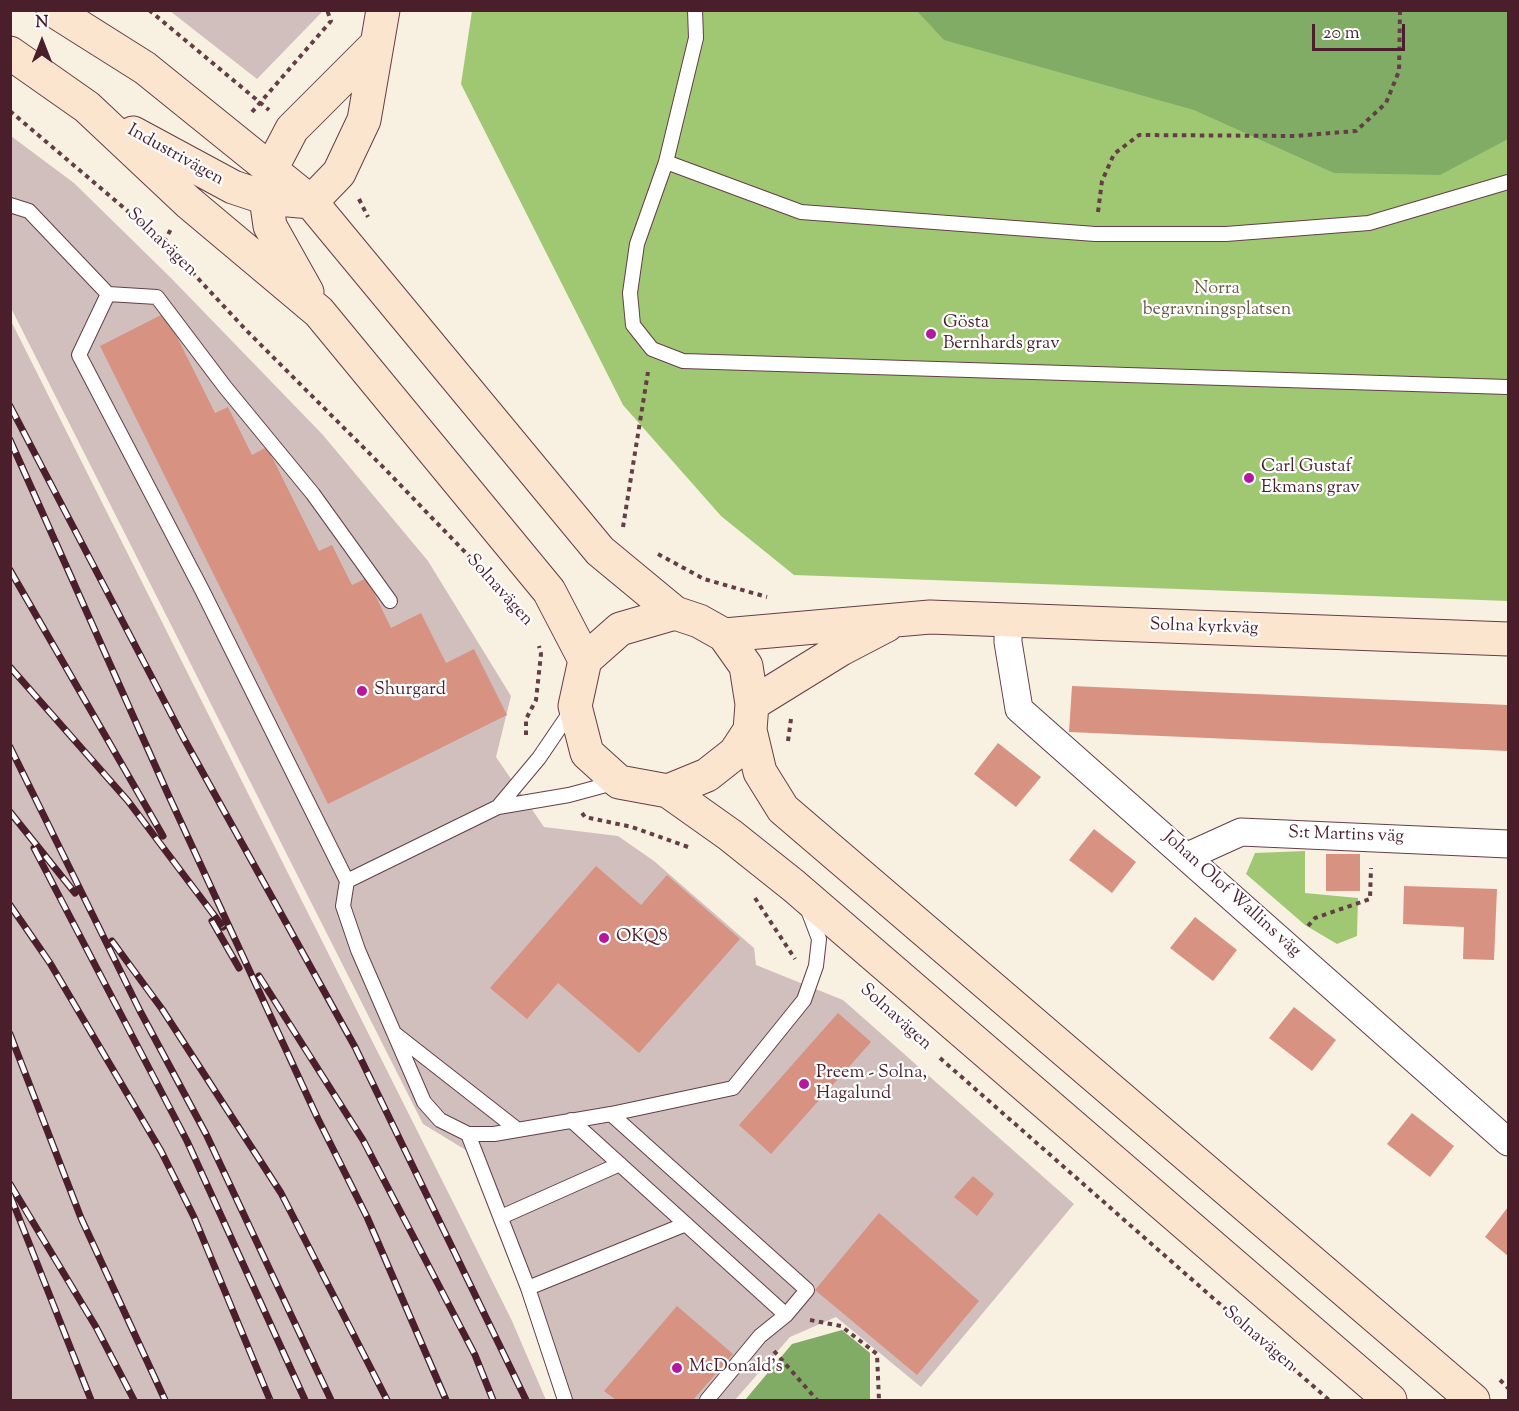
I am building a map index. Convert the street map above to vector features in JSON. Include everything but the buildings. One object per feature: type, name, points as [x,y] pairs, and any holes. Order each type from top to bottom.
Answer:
[{"type":"main road","points":[[53,10],[145,68],[269,183]]},
{"type":"main road","points":[[381,284],[362,254],[336,192],[346,184],[364,120],[383,10]]},
{"type":"main road","points":[[319,312],[270,226],[269,183],[292,129],[377,44]]},
{"type":"main road","name":"Solnavägen","points":[[10,53],[87,107],[188,202],[319,312],[549,591],[585,660]]},
{"type":"main road","name":"Industrivägen","points":[[87,107],[206,175],[269,183],[311,202]]},
{"type":"main road","points":[[346,184],[311,202],[600,551],[675,613],[699,621],[724,635],[746,666],[760,772],[783,809],[1473,1401]]},
{"type":"main road","points":[[619,782],[587,753],[574,706],[585,660],[620,629],[675,613]]},
{"type":"main road","name":"Solna kyrkväg","points":[[751,717],[841,649],[900,618]]},
{"type":"main road","name":"Solna kyrkväg","points":[[724,635],[900,618],[1509,639]]},
{"type":"main road","points":[[668,791],[707,775],[735,753],[751,717]]},
{"type":"main road","name":"Solnavägen","points":[[619,782],[668,791],[730,835],[794,886],[1390,1401]]},
{"type":"street","name":"Johan Olof Wallins väg","points":[[1008,620],[1008,642],[1019,709],[1509,1142]]},
{"type":"street","name":"S:t Martins väg","points":[[1188,856],[1241,832],[1509,844]]},
{"type":"lane","points":[[695,10],[696,38],[666,162],[637,244],[630,293],[633,325],[652,349],[683,361],[1509,387]]},
{"type":"lane","points":[[666,162],[801,212],[1095,234],[1226,234],[1369,223],[1509,182]]},
{"type":"lane","points":[[10,205],[29,211],[108,294],[157,297],[225,387],[313,494],[390,601]]},
{"type":"lane","points":[[108,294],[79,355],[202,590],[347,880],[343,906],[358,950],[424,1102],[440,1120],[468,1134],[494,1134],[611,1114],[733,1088],[804,1000],[816,966],[819,939],[810,914],[794,886]]},
{"type":"lane","points":[[498,807],[539,758],[574,706]]},
{"type":"lane","points":[[347,880],[498,807],[569,795],[619,782]]},
{"type":"lane","points":[[393,1032],[518,1130]]},
{"type":"lane","points":[[611,1114],[807,1290],[786,1315],[760,1335],[707,1401]]},
{"type":"lane","points":[[571,1120],[786,1315]]},
{"type":"lane","points":[[468,1134],[528,1288],[565,1401]]},
{"type":"lane","points":[[501,1216],[620,1164]]},
{"type":"lane","points":[[528,1288],[686,1224]]},
{"type":"path","points":[[149,10],[266,108]]},
{"type":"path","points":[[260,103],[331,21],[327,10]]},
{"type":"path","points":[[1095,234],[1102,181],[1114,154],[1139,135],[1295,136],[1356,131],[1386,103],[1399,71],[1400,10]]},
{"type":"path","name":"Solnavägen","points":[[10,111],[164,242],[246,330],[523,612]]},
{"type":"path","points":[[346,184],[370,222]]},
{"type":"path","points":[[616,526],[623,530],[652,349]]},
{"type":"path","points":[[651,549],[704,579],[778,599]]},
{"type":"path","name":"Solnavägen","points":[[537,637],[541,654],[536,700],[526,720],[526,739],[539,758]]},
{"type":"path","points":[[786,752],[792,709]]},
{"type":"path","points":[[569,795],[585,817],[632,827],[686,846],[695,852]]},
{"type":"path","points":[[1291,948],[1314,918],[1370,899],[1371,837]]},
{"type":"path","points":[[751,891],[792,958],[816,966]]},
{"type":"path","name":"Solnavägen","points":[[938,1057],[1329,1401]]},
{"type":"path","points":[[786,1315],[841,1326],[877,1354],[879,1401]]},
{"type":"path","points":[[760,1335],[817,1401]]},
{"type":"path","points":[[1490,1372],[1509,1388]]},
{"type":"shaded area","points":[[170,11],[323,11],[257,79]]},
{"type":"shaded area","points":[[11,136],[74,183],[171,278],[323,435],[428,561],[511,696],[496,757],[544,827],[618,836],[654,861],[754,948],[756,965],[843,1000],[1074,1204],[921,1387],[836,1317],[790,1337],[735,1400],[562,1400],[469,1152],[423,1124],[11,308]]},
{"type":"shaded area","points":[[11,321],[462,1220],[512,1321],[546,1400],[11,1400]]},
{"type":"green space","name":"Norra begravningsplatsen","points":[[472,11],[1508,11],[1508,601],[794,575],[721,516],[623,405],[461,84]]},
{"type":"green space","points":[[917,11],[1508,11],[1508,139],[1440,175],[1334,173],[1194,110],[944,40]]},
{"type":"green space","points":[[1305,851],[1305,893],[1358,898],[1357,936],[1337,944],[1305,925],[1246,874],[1255,853]]},
{"type":"green space","points":[[842,1330],[870,1353],[870,1400],[745,1400],[792,1344]]},
{"type":"railway","points":[[10,406],[183,737],[355,1047],[526,1400]]},
{"type":"railway","points":[[10,440],[167,792],[318,1119],[367,1217],[446,1400]]},
{"type":"railway","points":[[10,570],[163,836]]},
{"type":"railway","points":[[10,667],[128,801],[223,927]]},
{"type":"railway","points":[[10,747],[140,1011],[206,1134],[331,1400]]},
{"type":"railway","points":[[10,812],[75,893]]},
{"type":"railway","points":[[34,848],[187,1141],[305,1400]]},
{"type":"railway","points":[[10,905],[50,963],[161,1151],[194,1217],[270,1400]]},
{"type":"railway","points":[[212,921],[239,968]]},
{"type":"railway","points":[[112,941],[162,1009],[281,1193],[387,1400]]},
{"type":"railway","points":[[259,976],[363,1140],[475,1355],[493,1400]]},
{"type":"railway","points":[[10,1034],[81,1218],[165,1400]]},
{"type":"railway","points":[[10,1184],[96,1327],[134,1400]]},
{"type":"railway","points":[[10,1195],[91,1400]]},
{"type":"place","name":"Gösta Bernhards grav","points":[[931,334]]},
{"type":"place","name":"Carl Gustaf Ekmans grav","points":[[1249,478]]},
{"type":"place","name":"Shurgard","points":[[362,691]]},
{"type":"place","name":"OKQ8","points":[[604,938]]},
{"type":"place","name":"Preem - Solna, Hagalund","points":[[804,1084]]},
{"type":"place","name":"McDonald's","points":[[677,1368]]}]
